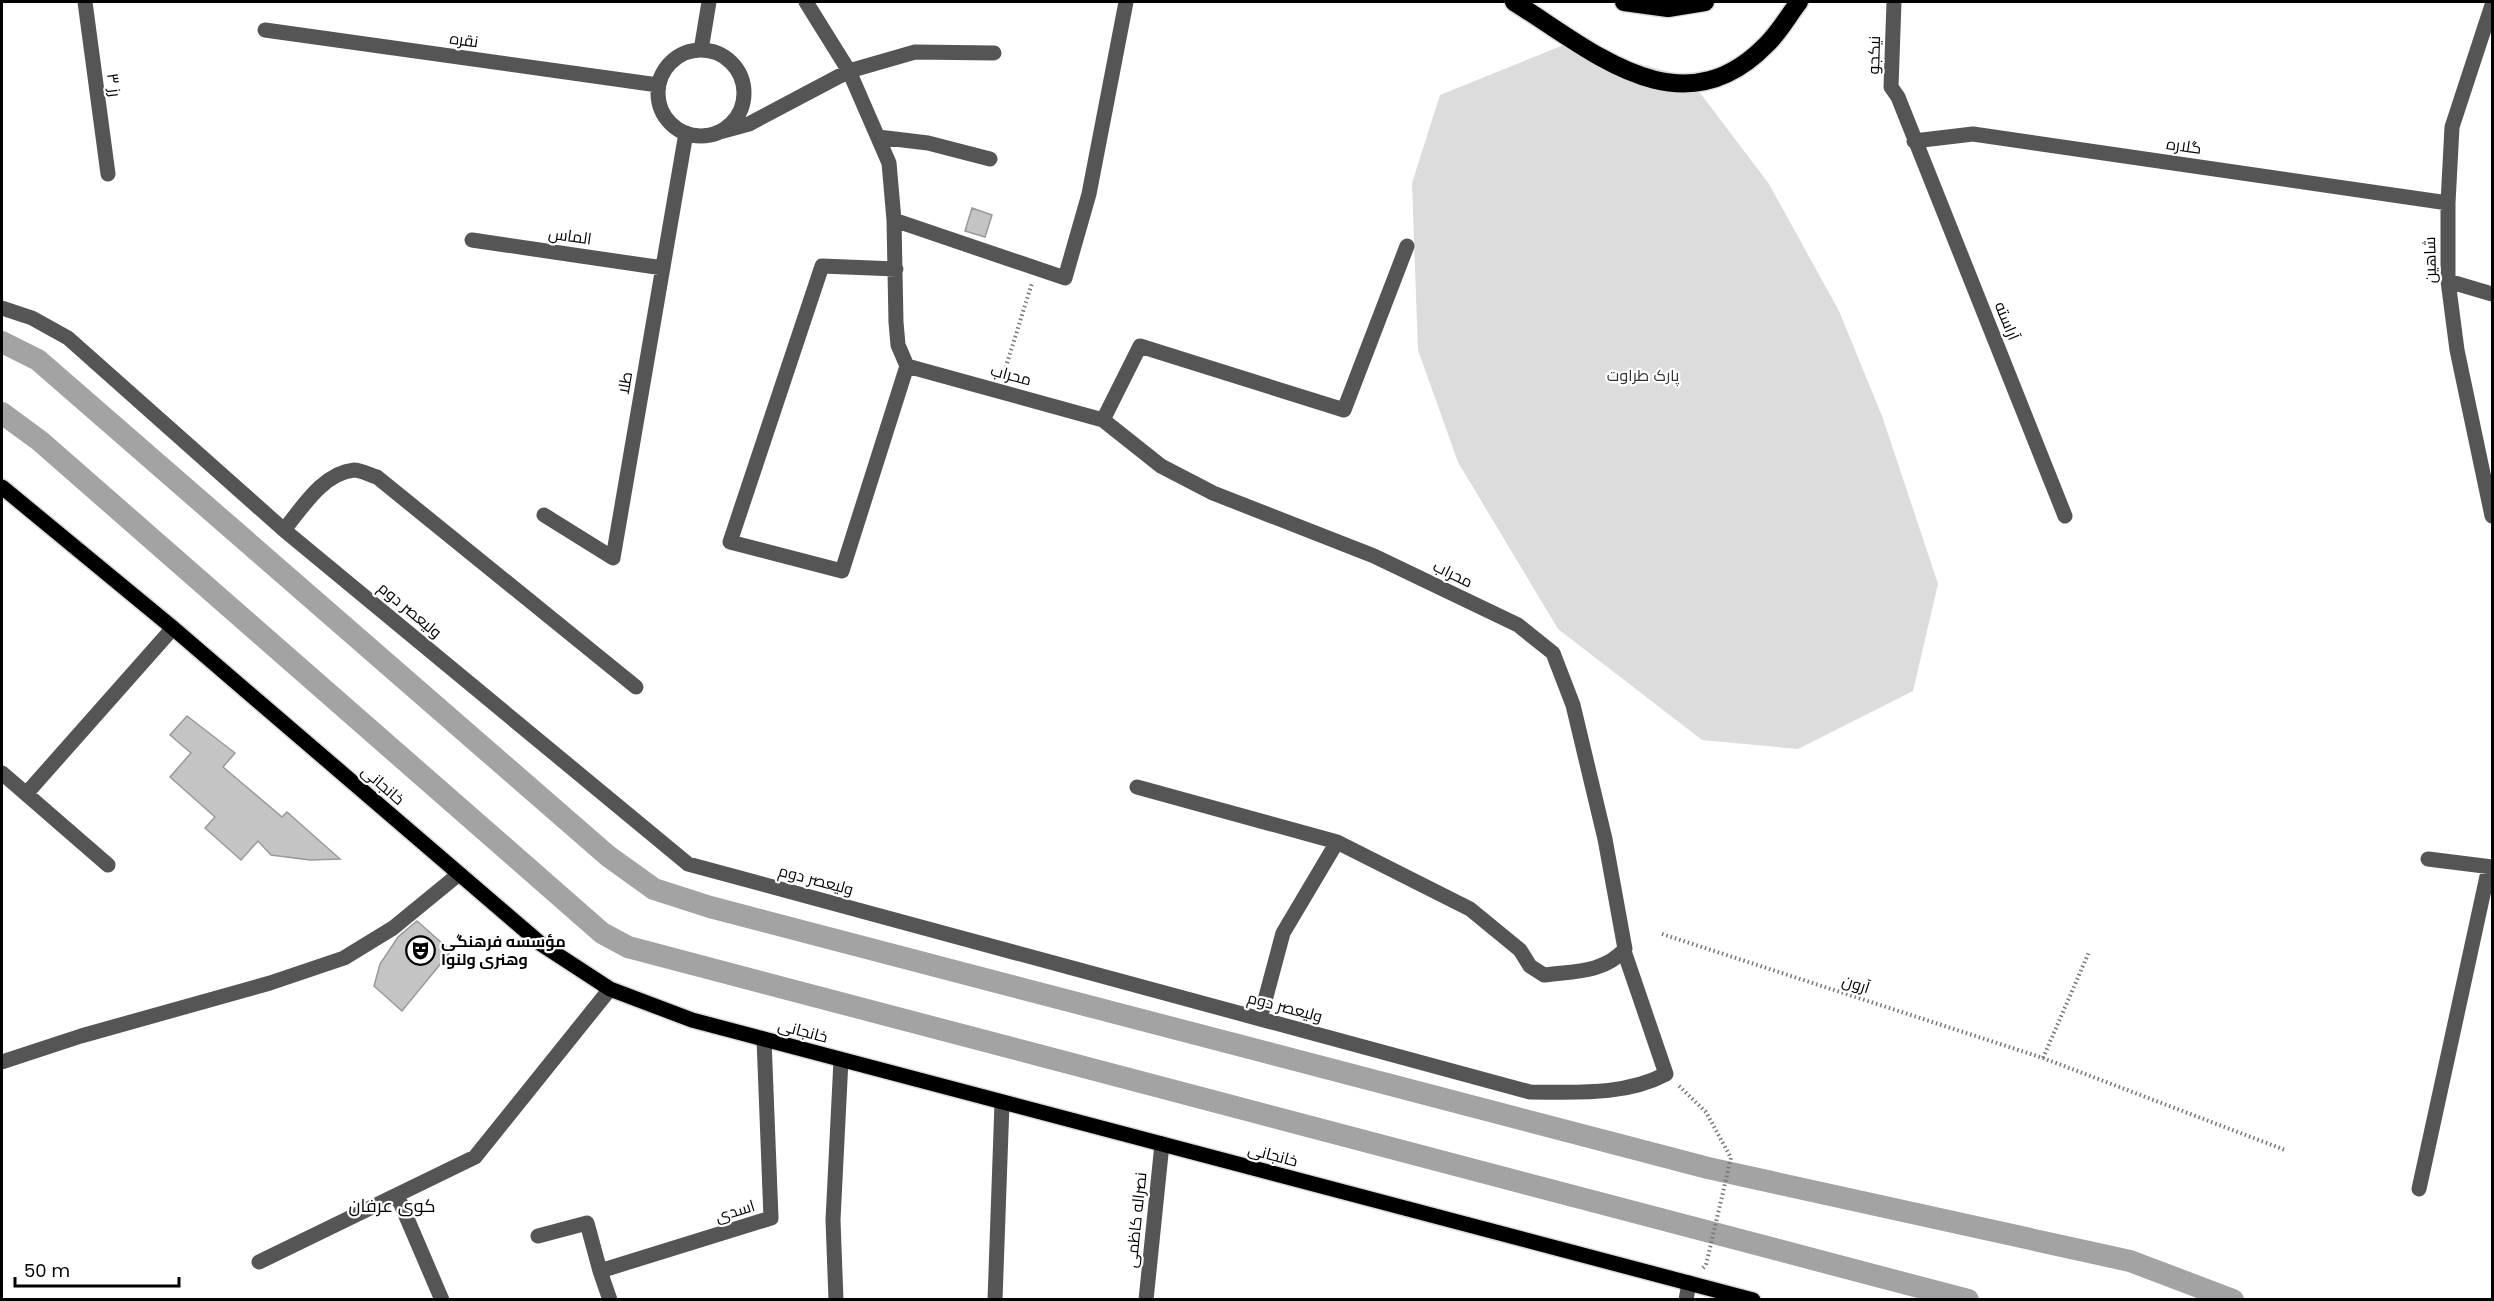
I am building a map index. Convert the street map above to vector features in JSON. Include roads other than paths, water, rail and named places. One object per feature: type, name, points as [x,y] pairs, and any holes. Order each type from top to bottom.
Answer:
[{"type":"highway","points":[[1514,2],[1617,68],[1645,79],[1669,83],[1704,80],[1742,64],[1773,38],[1799,2]]},
{"type":"highway","points":[[1624,2],[1668,8],[1705,2]]},
{"type":"main road","name":"خانجانی","points":[[3,492],[174,628],[541,944],[610,989],[692,1020],[1753,1299]]},
{"type":"street","name":"رز ۳","points":[[85,2],[108,174]]},
{"type":"street","points":[[701,50],[710,2]]},
{"type":"street","points":[[806,2],[849,71],[889,163],[894,220],[896,269],[898,345],[907,366],[842,571],[730,542],[822,266],[896,269]]},
{"type":"street","points":[[894,220],[1065,278],[1089,194],[1125,2]]},
{"type":"street","name":"نیکجو","points":[[1894,2],[1891,87],[1898,97],[1914,141]]},
{"type":"street","name":"شاهین","points":[[2493,5],[2452,127],[2448,202],[2448,281],[2457,350],[2493,516]]},
{"type":"street","name":"نقره","points":[[266,30],[658,85]]},
{"type":"street","points":[[716,133],[729,126],[738,114],[744,100],[744,85],[737,69],[724,56],[701,50],[686,52],[673,60],[664,71],[658,85],[661,109],[675,128],[701,136],[716,133],[749,124],[849,71],[915,52],[994,53]]},
{"type":"street","name":"طلا","points":[[544,515],[614,558],[686,133]]},
{"type":"street","name":"گلاره","points":[[1914,141],[1974,134],[2448,202]]},
{"type":"street","points":[[878,137],[928,143],[990,159]]},
{"type":"street","name":"آراسته","points":[[1914,141],[2065,516]]},
{"type":"street","name":"الماس","points":[[472,240],[663,268]]},
{"type":"street","points":[[1103,420],[1140,346],[1344,410],[1407,246]]},
{"type":"street","points":[[2448,281],[2493,294]]},
{"type":"street","name":"ولیعصر دوم","points":[[2,308],[32,318],[68,338],[285,530],[688,864],[1530,1092],[1606,1092],[1648,1083],[1666,1074],[1624,951]]},
{"type":"street","name":"محراب","points":[[907,366],[1103,420],[1161,466],[1213,493],[1374,556],[1518,625],[1553,653],[1576,716],[1605,839],[1624,951]]},
{"type":"street","points":[[285,530],[318,488],[355,470],[376,477],[636,687]]},
{"type":"street","points":[[26,794],[174,628]]},
{"type":"street","points":[[2,773],[108,865]]},
{"type":"street","points":[[1137,788],[1337,842],[1470,909],[1520,950],[1530,966],[1544,975],[1595,968],[1613,962],[1624,951]]},
{"type":"street","points":[[1260,1019],[1283,933],[1337,842]]},
{"type":"street","points":[[2419,1189],[2491,867],[2428,859]]},
{"type":"street","points":[[2,1062],[81,1036],[270,983],[344,958],[393,928],[459,874]]},
{"type":"street","points":[[259,1262],[475,1157],[610,989]]},
{"type":"street","name":"اسدی","points":[[600,1271],[771,1218],[764,1039]]},
{"type":"street","points":[[836,1299],[832,1220],[842,1060]]},
{"type":"street","points":[[995,1299],[1002,1103]]},
{"type":"street","name":"نصراله کاظمی","points":[[1146,1299],[1162,1144]]},
{"type":"street","points":[[398,1195],[442,1299]]},
{"type":"street","points":[[538,1236],[587,1222],[610,1299]]},
{"type":"street","points":[[1686,1299],[1689,1283]]},
{"type":"waterway","points":[[2,342],[38,360],[608,856],[654,889],[710,907],[1708,1168],[2130,1261],[2233,1300]]},
{"type":"waterway","points":[[2,413],[40,441],[602,933],[628,947],[1968,1300]]},
{"type":"place","name":"مؤسسه فرهنگی وهنری ولنوا","points":[[420,950]]},
{"type":"district","name":"کوی عرفان","points":[[392,1205]]},
{"type":"park label","name":"پارک طراوت","points":[[1643,375]]}]
